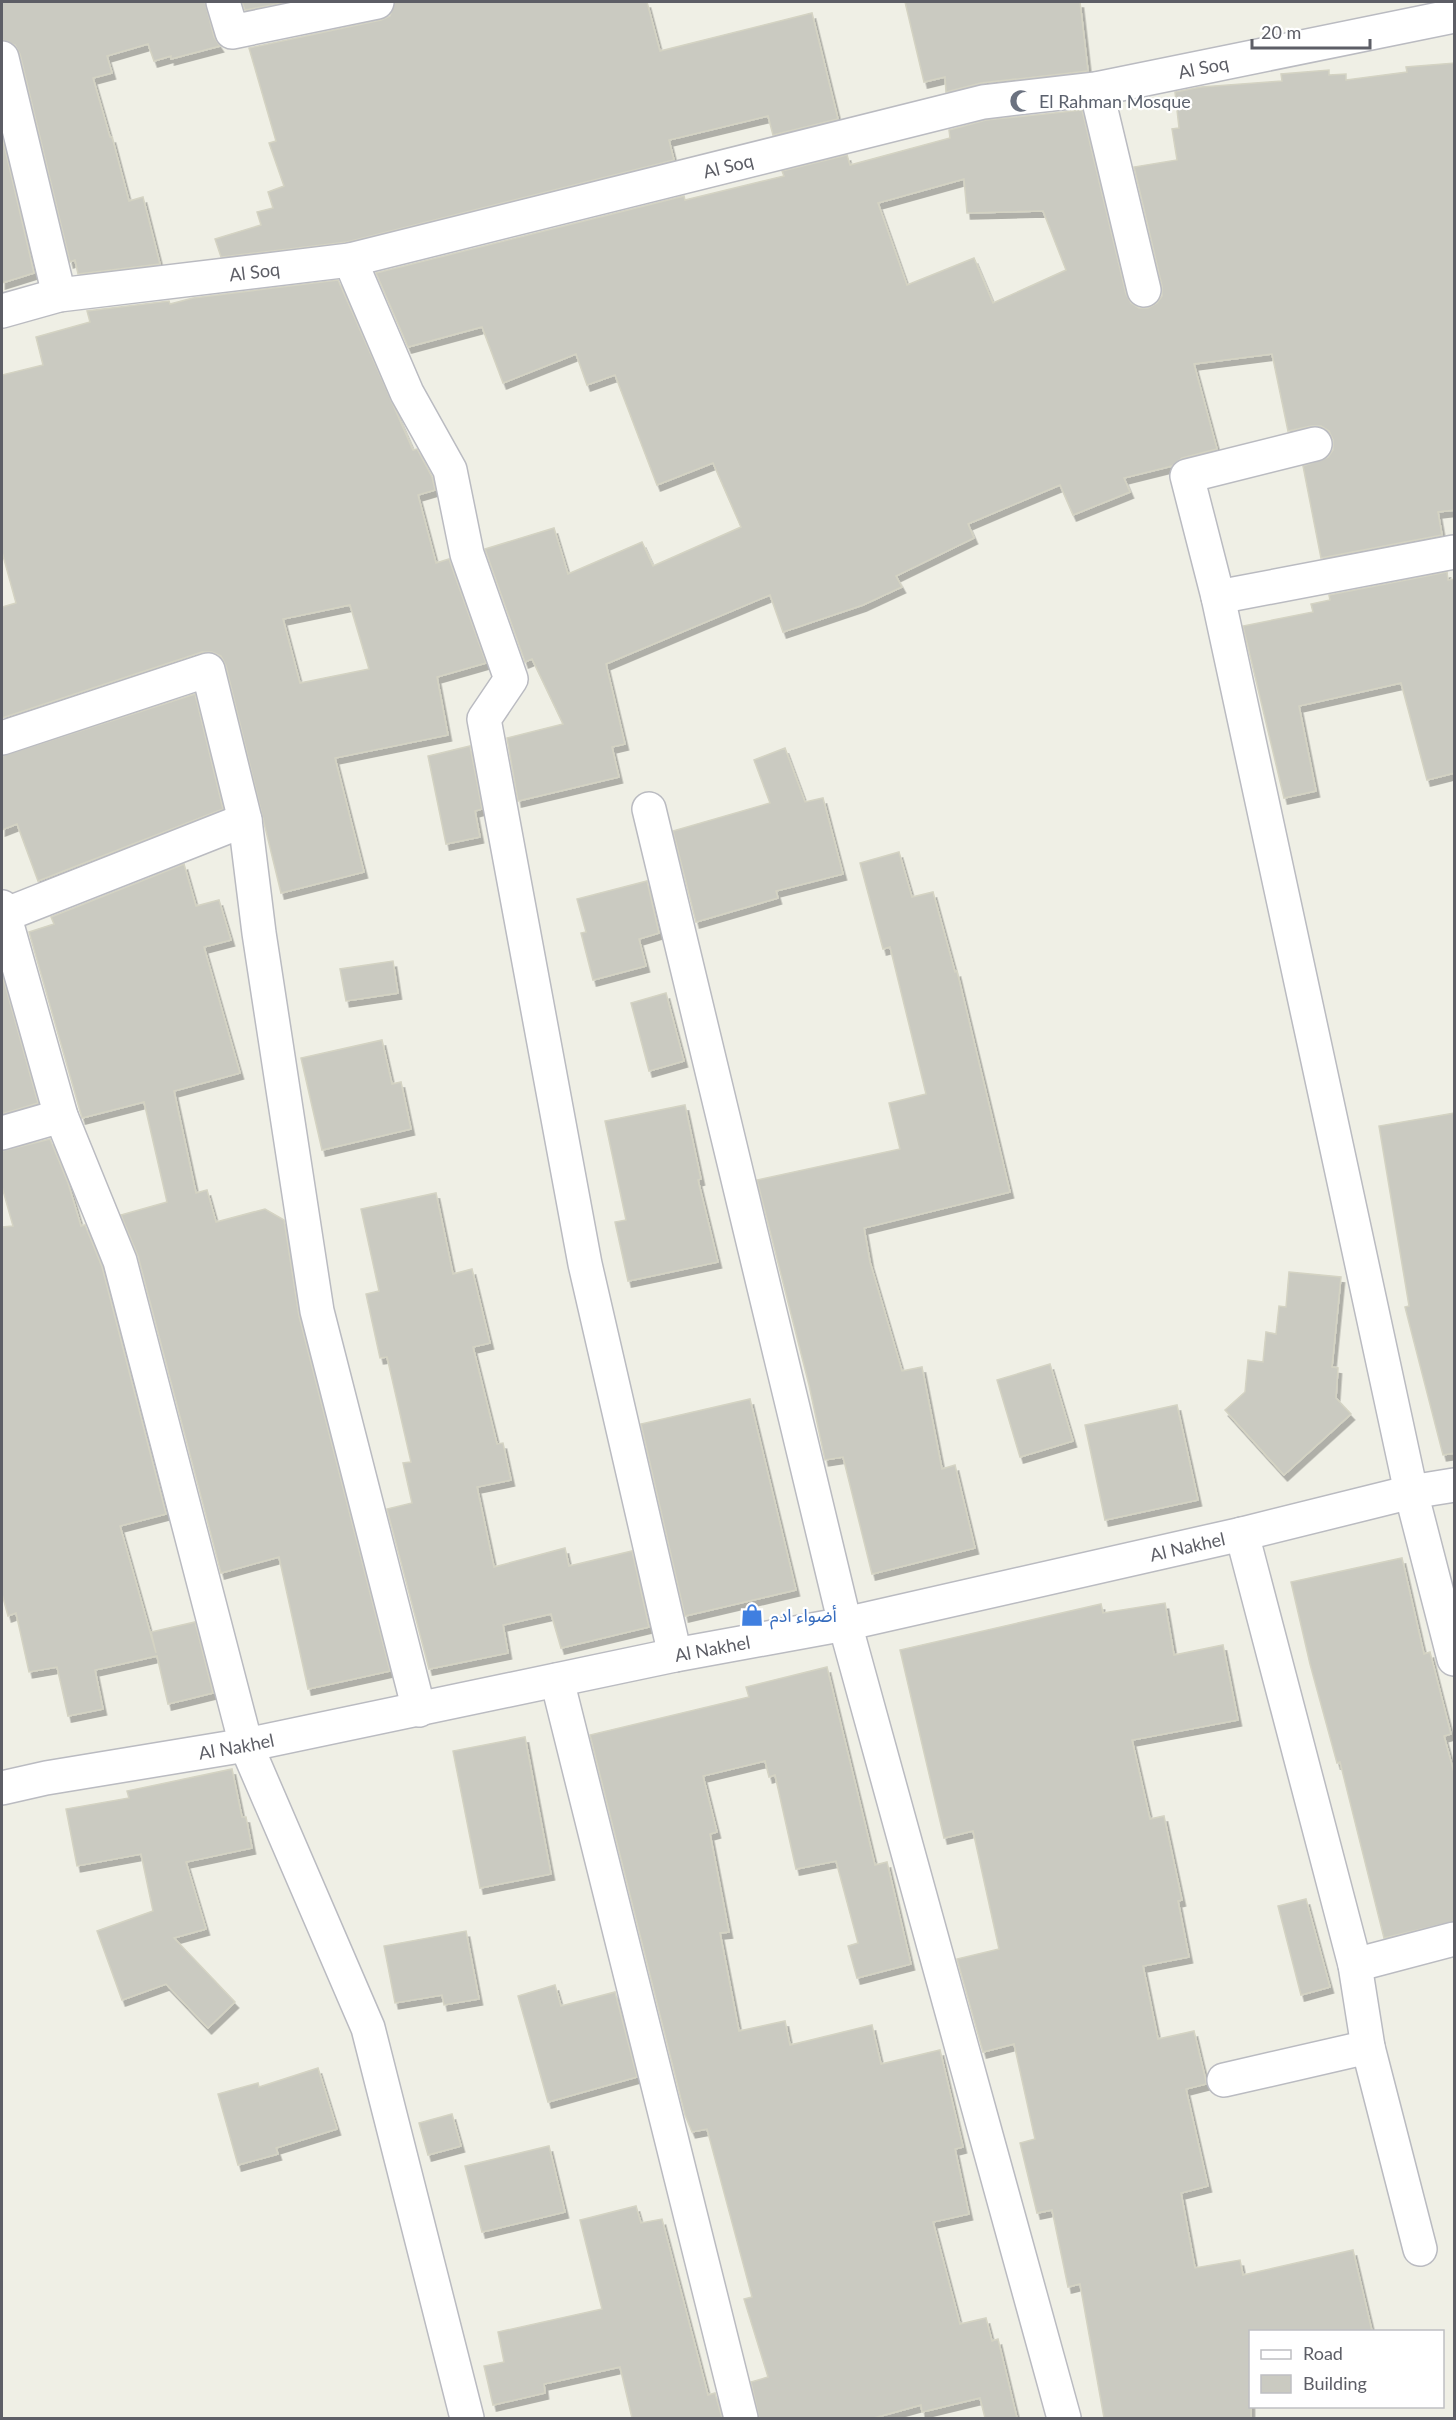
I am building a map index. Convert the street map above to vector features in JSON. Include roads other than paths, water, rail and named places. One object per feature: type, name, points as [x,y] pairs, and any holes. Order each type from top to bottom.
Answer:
[{"type":"street","points":[[223,2],[232,32],[377,2]]},
{"type":"street","name":"Al Soq","points":[[2,311],[59,295],[350,260],[983,102],[1096,89],[1455,16]]},
{"type":"street","points":[[2,58],[59,295]]},
{"type":"street","points":[[1096,89],[1144,290]]},
{"type":"street","points":[[350,260],[407,393],[450,470],[467,555],[511,679],[484,719],[585,1264],[675,1655]]},
{"type":"street","points":[[1315,444],[1187,476],[1218,597],[1411,1492],[1455,1659]]},
{"type":"street","points":[[1218,597],[1455,552]]},
{"type":"street","points":[[2,738],[208,670],[245,820],[259,933],[317,1311],[419,1710]]},
{"type":"street","points":[[649,808],[845,1624],[1064,2418]]},
{"type":"street","points":[[245,820],[2,913],[61,1116],[120,1261],[246,1745],[368,2028],[467,2418]]},
{"type":"street","points":[[2,1134],[61,1116]]},
{"type":"street","name":"Al Nakhel","points":[[2,1788],[46,1778],[246,1745],[675,1655],[845,1624],[1242,1534],[1411,1492],[1455,1485]]},
{"type":"street","points":[[1242,1534],[1355,1965],[1368,2047],[1420,2249]]},
{"type":"street","points":[[557,1680],[741,2418]]},
{"type":"street","points":[[1355,1965],[1455,1939]]},
{"type":"street","points":[[1224,2080],[1368,2047]]},
{"type":"place","name":"El Rahman Mosque","points":[[1021,101]]},
{"type":"place","name":"أضواء ادم","points":[[752,1615]]}]
